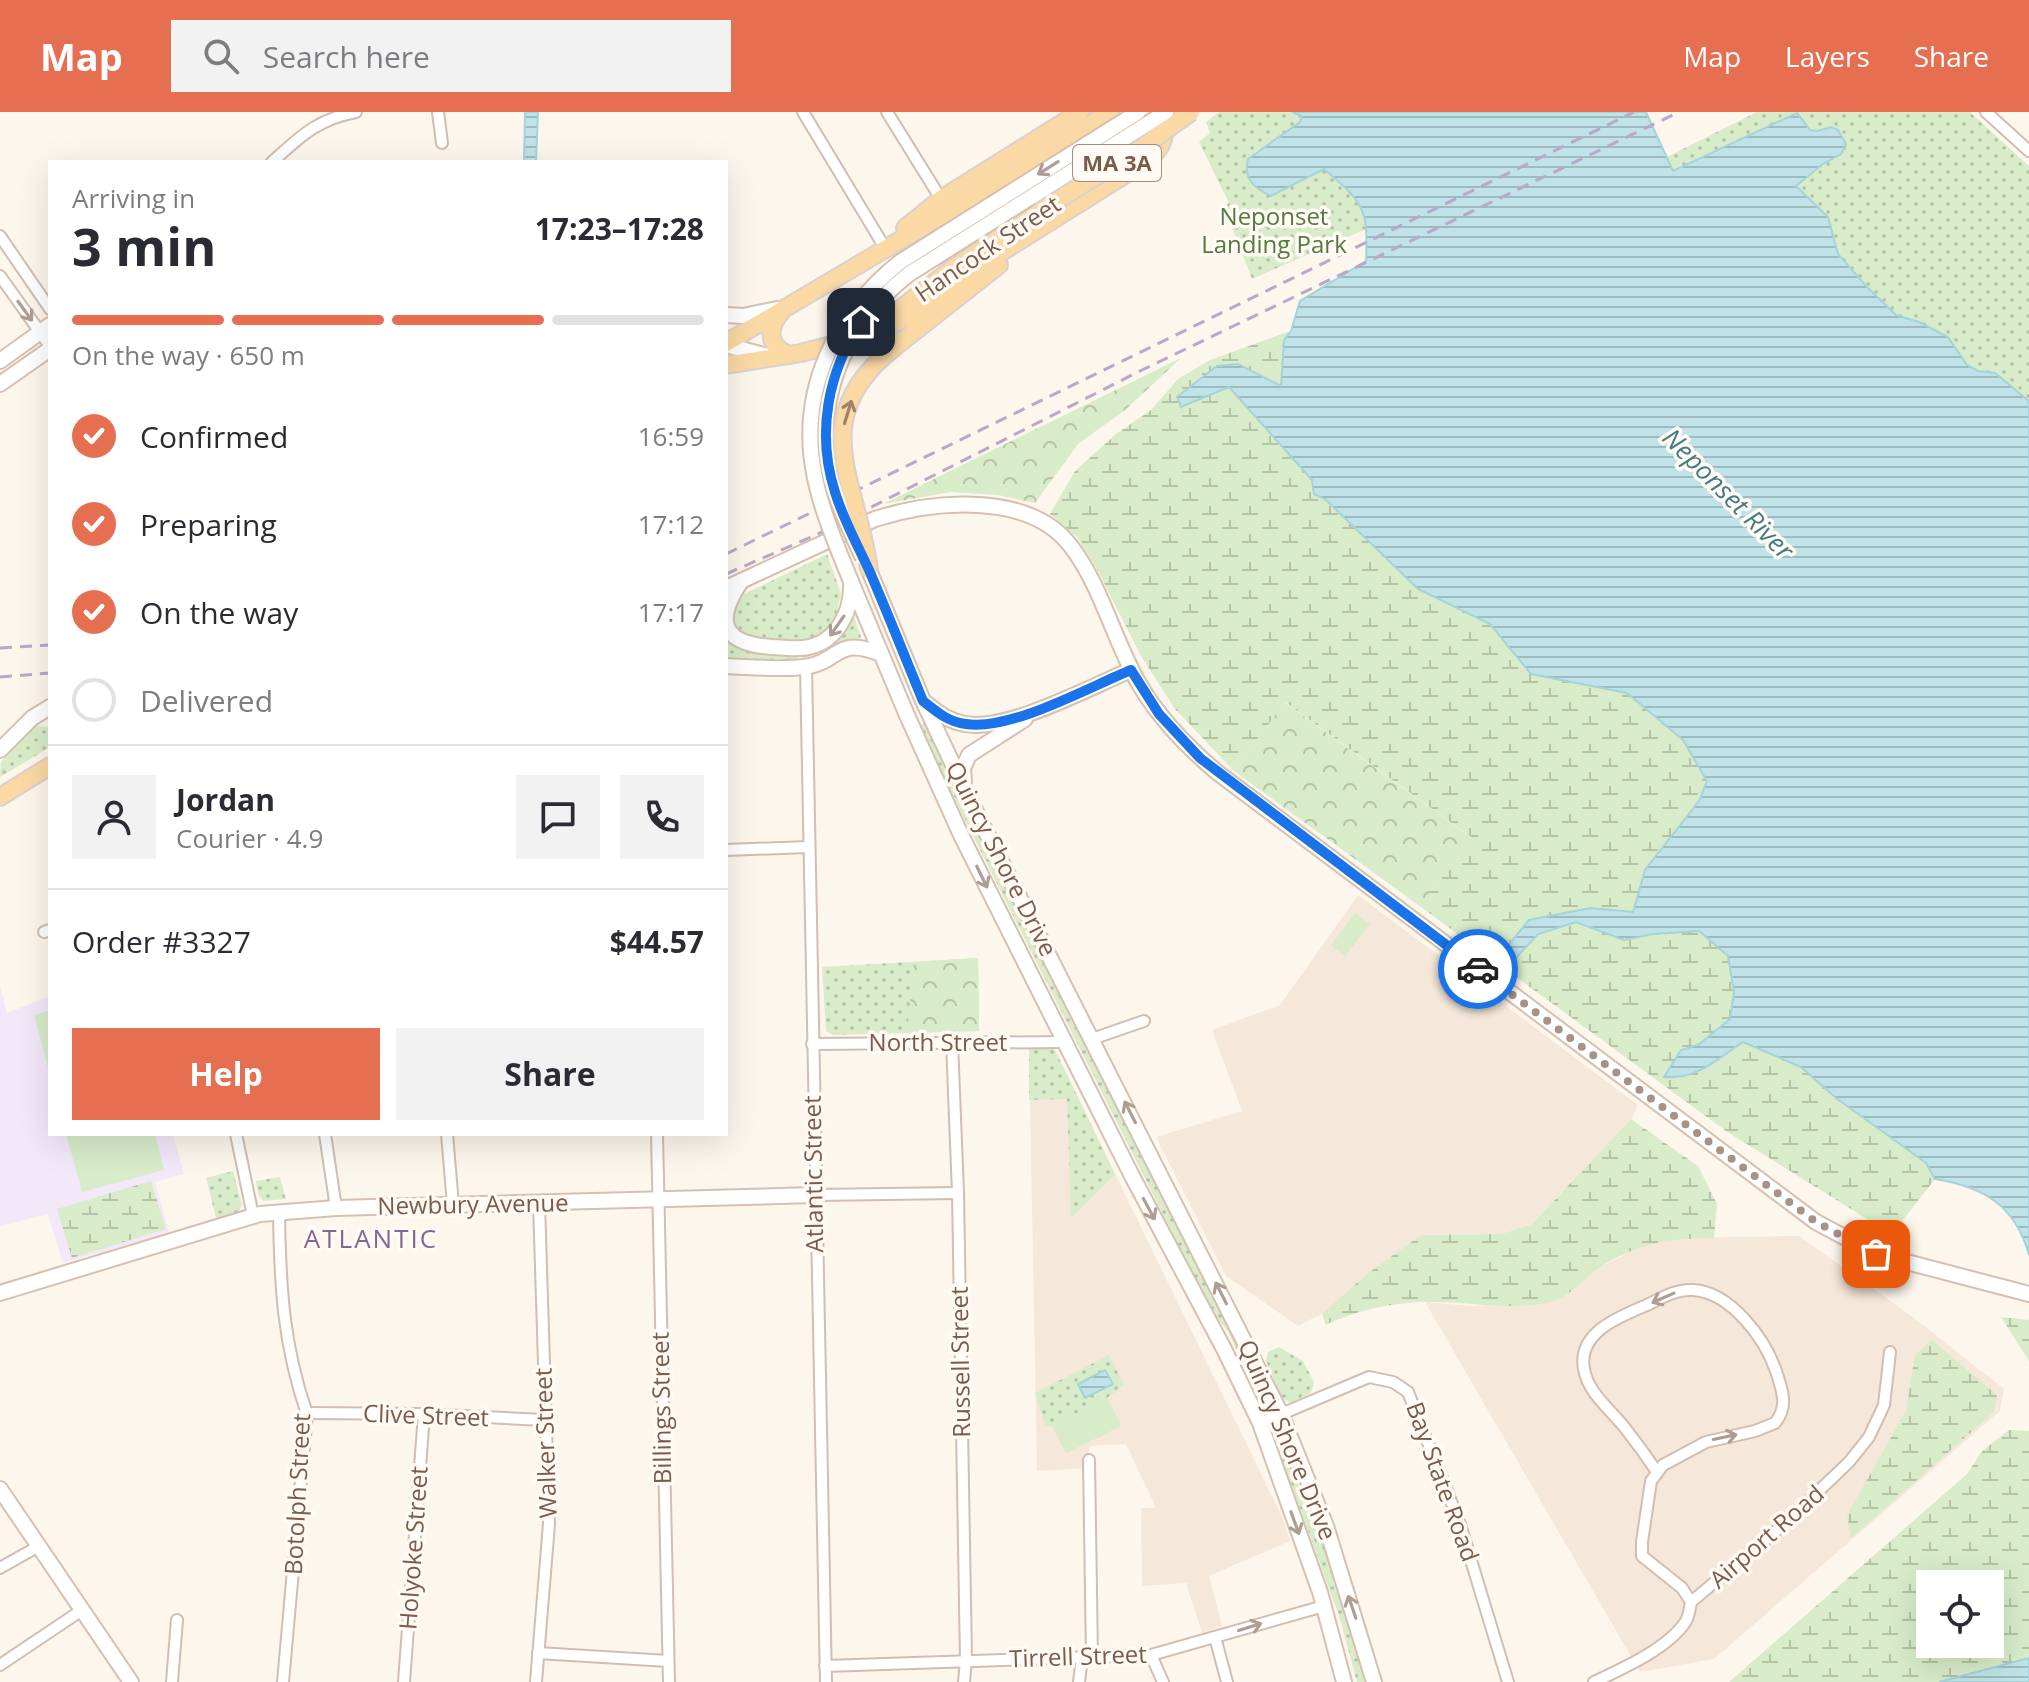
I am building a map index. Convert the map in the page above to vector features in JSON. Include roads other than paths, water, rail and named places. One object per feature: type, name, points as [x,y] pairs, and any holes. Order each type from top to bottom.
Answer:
[{"type":"main road","points":[[885,248],[907,225],[941,199],[1080,112]]},
{"type":"main road","name":"Hancock Street","points":[[728,343],[1110,112]]},
{"type":"main road","name":"Quincy Shore Drive","points":[[1138,112],[900,262],[868,289],[843,322],[828,349],[818,380],[812,410],[814,473],[823,507],[850,579],[961,835],[1260,1423],[1324,1606],[1344,1682]]},
{"type":"main road","points":[[869,570],[862,532],[843,466],[843,428],[860,382],[872,367],[955,301],[1046,216],[1157,152],[1165,135],[1157,112]]},
{"type":"main road","name":"Quincy Shore Drive","points":[[1166,112],[909,274],[879,300],[846,347],[835,374],[827,412],[826,442],[834,491],[923,701],[1281,1414],[1326,1526],[1374,1682]]},
{"type":"main road","name":"Hancock Street","points":[[728,365],[823,348],[866,334],[961,262],[1046,216],[1191,112]]},
{"type":"main road","points":[[728,315],[757,314],[785,307]]},
{"type":"main road","points":[[784,355],[771,337],[772,325],[785,307]]},
{"type":"main road","points":[[0,361],[45,329]]},
{"type":"main road","points":[[728,345],[756,355],[784,355]]},
{"type":"main road","points":[[0,384],[48,349]]},
{"type":"main road","points":[[733,586],[826,541],[899,511],[950,504],[977,505],[1014,511],[1040,521],[1069,544],[1079,558],[1131,670],[1171,728],[1209,765],[1816,1222],[1876,1254],[2029,1294]]},
{"type":"main road","points":[[728,629],[733,637],[748,645],[803,648],[825,641],[841,623],[850,595],[850,579]]},
{"type":"main road","points":[[728,666],[806,667],[848,647],[857,646],[881,654]]},
{"type":"main road","points":[[923,701],[944,718],[963,724],[997,724],[1131,670]]},
{"type":"main road","points":[[0,750],[32,718],[48,708]]},
{"type":"main road","points":[[964,788],[963,768],[969,755],[1042,708]]},
{"type":"main road","points":[[0,797],[48,767]]},
{"type":"main road","name":"Newbury Avenue","points":[[0,1293],[253,1216],[279,1212],[815,1195]]},
{"type":"main road","points":[[0,1489],[131,1682]]},
{"type":"street","points":[[274,160],[323,116],[356,112]]},
{"type":"street","points":[[438,112],[442,143]]},
{"type":"street","points":[[803,112],[885,248]]},
{"type":"street","points":[[887,112],[941,199]]},
{"type":"street","points":[[1986,112],[2029,151]]},
{"type":"street","points":[[0,236],[48,306]]},
{"type":"street","points":[[0,276],[45,329]]},
{"type":"street","points":[[28,276],[48,291]]},
{"type":"street","name":"Atlantic Street","points":[[806,667],[826,1682]]},
{"type":"street","points":[[728,850],[808,847]]},
{"type":"street","points":[[1092,1039],[1144,1021]]},
{"type":"street","name":"Russell Street","points":[[952,1042],[958,1193],[964,1682]]},
{"type":"street","name":"North Street","points":[[812,1044],[1064,1042]]},
{"type":"street","points":[[236,1136],[253,1216]]},
{"type":"street","points":[[325,1136],[336,1208]]},
{"type":"street","points":[[447,1136],[453,1205]]},
{"type":"street","name":"Billings Street","points":[[657,1136],[669,1682]]},
{"type":"street","name":"Newbury Avenue","points":[[815,1195],[958,1193]]},
{"type":"street","name":"Walker Street","points":[[536,1682],[549,1524],[539,1203]]},
{"type":"street","name":"Botolph Street","points":[[279,1212],[285,1333],[295,1379],[307,1413],[283,1682]]},
{"type":"street","points":[[1657,1472],[1589,1386],[1583,1366],[1589,1342],[1611,1320],[1678,1291],[1695,1290],[1726,1303],[1759,1334],[1783,1393],[1783,1407],[1775,1423],[1755,1431],[1706,1442],[1663,1465],[1651,1481],[1642,1556],[1682,1588],[1691,1602]]},
{"type":"street","name":"Airport Road","points":[[1594,1682],[1626,1667],[1672,1636],[1687,1620],[1691,1602],[1828,1484],[1862,1446],[1879,1421],[1884,1405],[1890,1352]]},
{"type":"street","name":"Bay State Road","points":[[1260,1423],[1369,1377],[1393,1382],[1408,1392],[1460,1524],[1508,1682]]},
{"type":"street","name":"Clive Street","points":[[307,1413],[424,1414],[544,1420]]},
{"type":"street","name":"Holyoke Street","points":[[404,1682],[424,1414]]},
{"type":"street","points":[[1079,1682],[1087,1658],[1089,1460]]},
{"type":"street","points":[[0,1568],[39,1546]]},
{"type":"street","name":"Tirrell Street","points":[[825,1666],[1151,1655],[1324,1606]]},
{"type":"street","points":[[0,1665],[82,1610]]},
{"type":"street","points":[[172,1682],[177,1620]]},
{"type":"street","points":[[1215,1637],[1227,1682]]},
{"type":"street","points":[[538,1653],[668,1661]]},
{"type":"street","points":[[1151,1655],[1163,1682]]},
{"type":"water","points":[[525,112],[538,112],[536,160],[524,160]]},
{"type":"water","name":"Neponset River","points":[[1292,112],[1646,112],[1673,171],[1797,113],[1810,130],[1831,127],[1838,130],[1846,144],[1841,154],[1796,186],[1828,217],[1838,254],[1896,315],[1919,322],[1948,337],[1967,365],[1978,371],[1995,373],[2029,401],[2029,1255],[2015,1223],[1995,1201],[1968,1187],[1935,1179],[1926,1163],[1836,1098],[1801,1067],[1743,1042],[1697,1072],[1664,1077],[1681,1050],[1698,1045],[1730,1019],[1734,992],[1728,956],[1699,931],[1653,934],[1624,940],[1576,922],[1538,934],[1516,958],[1505,949],[1529,920],[1590,908],[1633,912],[1645,870],[1699,801],[1707,781],[1683,740],[1627,693],[1531,674],[1490,624],[1418,589],[1325,499],[1314,494],[1312,480],[1229,387],[1181,407],[1177,397],[1217,366],[1238,364],[1281,386],[1284,340],[1291,331],[1300,301],[1366,261],[1366,229],[1361,208],[1324,169],[1271,196],[1255,186],[1249,177],[1248,159],[1300,122],[1302,116]]},
{"type":"water","points":[[1105,1370],[1113,1384],[1085,1398],[1078,1384]]},
{"type":"water","points":[[2029,1658],[2029,1682],[1939,1682]]},
{"type":"railway","points":[[728,553],[1634,112]]},
{"type":"railway","points":[[728,573],[818,534],[1140,371],[1679,112]]},
{"type":"railway","points":[[0,648],[48,645]]},
{"type":"railway","points":[[0,677],[48,673]]},
{"type":"district","name":"ATLANTIC","points":[[371,1239]]},
{"type":"park label","name":"Neponset Landing Park","points":[[1274,231]]}]
